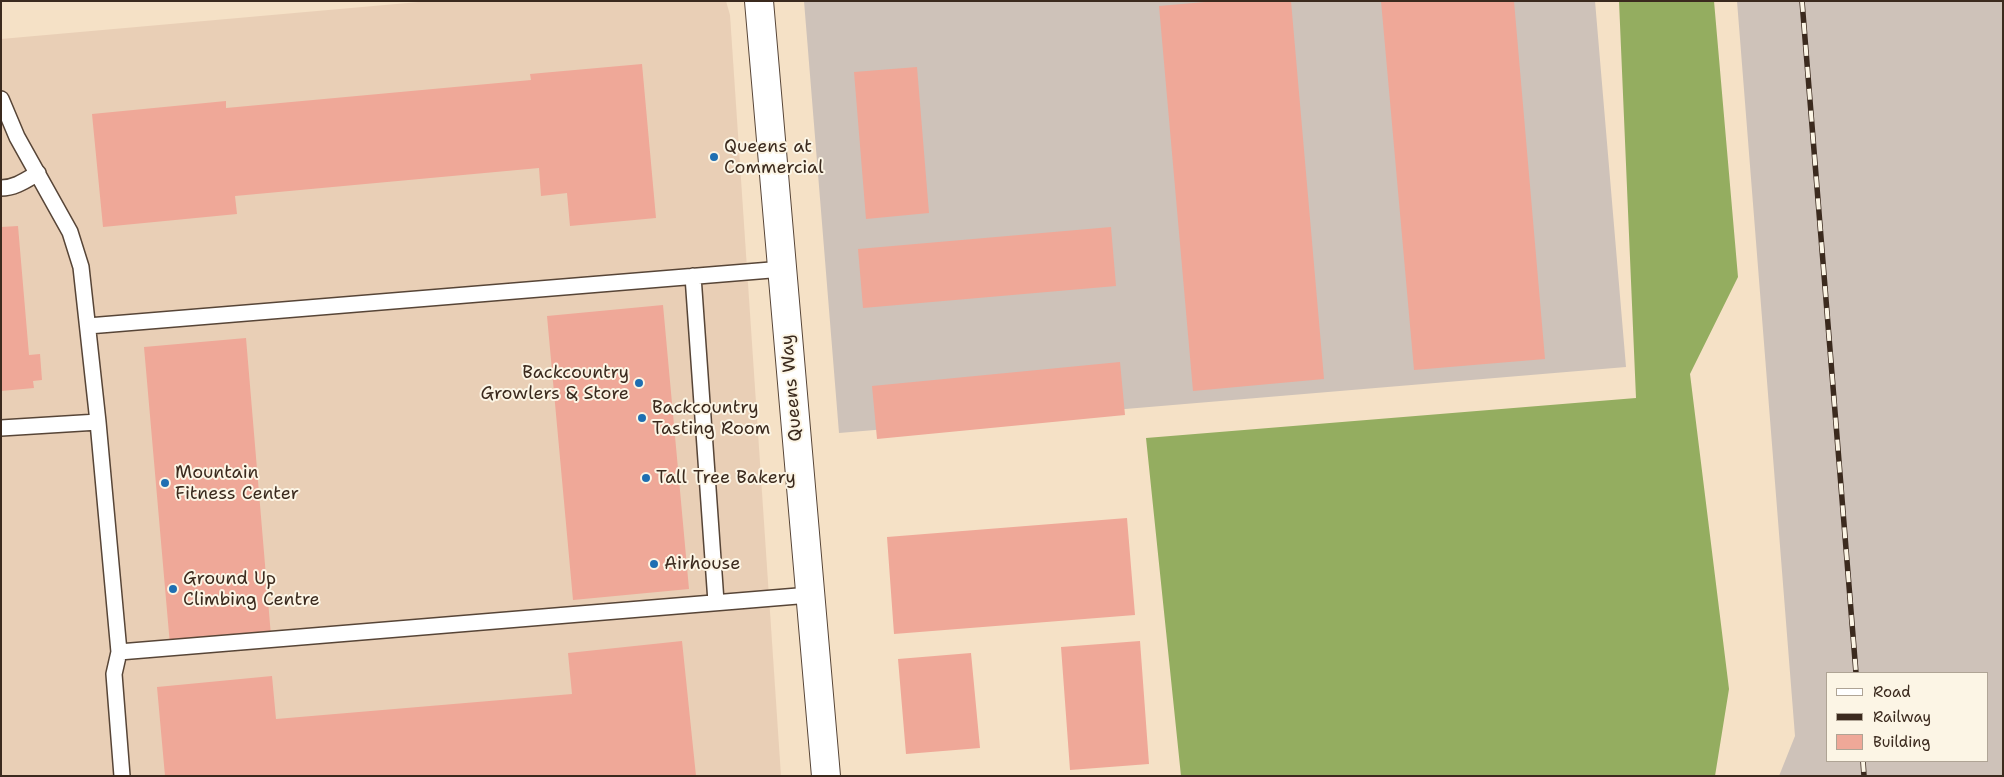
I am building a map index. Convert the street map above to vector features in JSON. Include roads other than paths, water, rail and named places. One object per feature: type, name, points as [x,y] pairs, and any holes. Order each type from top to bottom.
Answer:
[{"type":"street","name":"Queens Way","points":[[759,1],[826,776]]},
{"type":"lane","points":[[1,100],[11,124],[70,232],[81,267],[98,422],[119,652],[114,674],[122,776]]},
{"type":"lane","points":[[1,188],[19,184],[38,174]]},
{"type":"lane","points":[[88,326],[783,269]]},
{"type":"lane","points":[[693,276],[716,602]]},
{"type":"lane","points":[[1,428],[98,422]]},
{"type":"lane","points":[[119,652],[810,595]]},
{"type":"railway","points":[[1802,1],[1856,672]]},
{"type":"railway","points":[[1863,762],[1864,776]]},
{"type":"place","name":"Queens at Commercial","points":[[714,157]]},
{"type":"place","name":"Backcountry Growlers & Store","points":[[639,383]]},
{"type":"place","name":"Backcountry Tasting Room","points":[[642,418]]},
{"type":"place","name":"Tall Tree Bakery","points":[[646,478]]},
{"type":"place","name":"Mountain Fitness Center","points":[[165,483]]},
{"type":"place","name":"Airhouse","points":[[654,564]]},
{"type":"place","name":"Ground Up Climbing Centre","points":[[173,589]]}]
